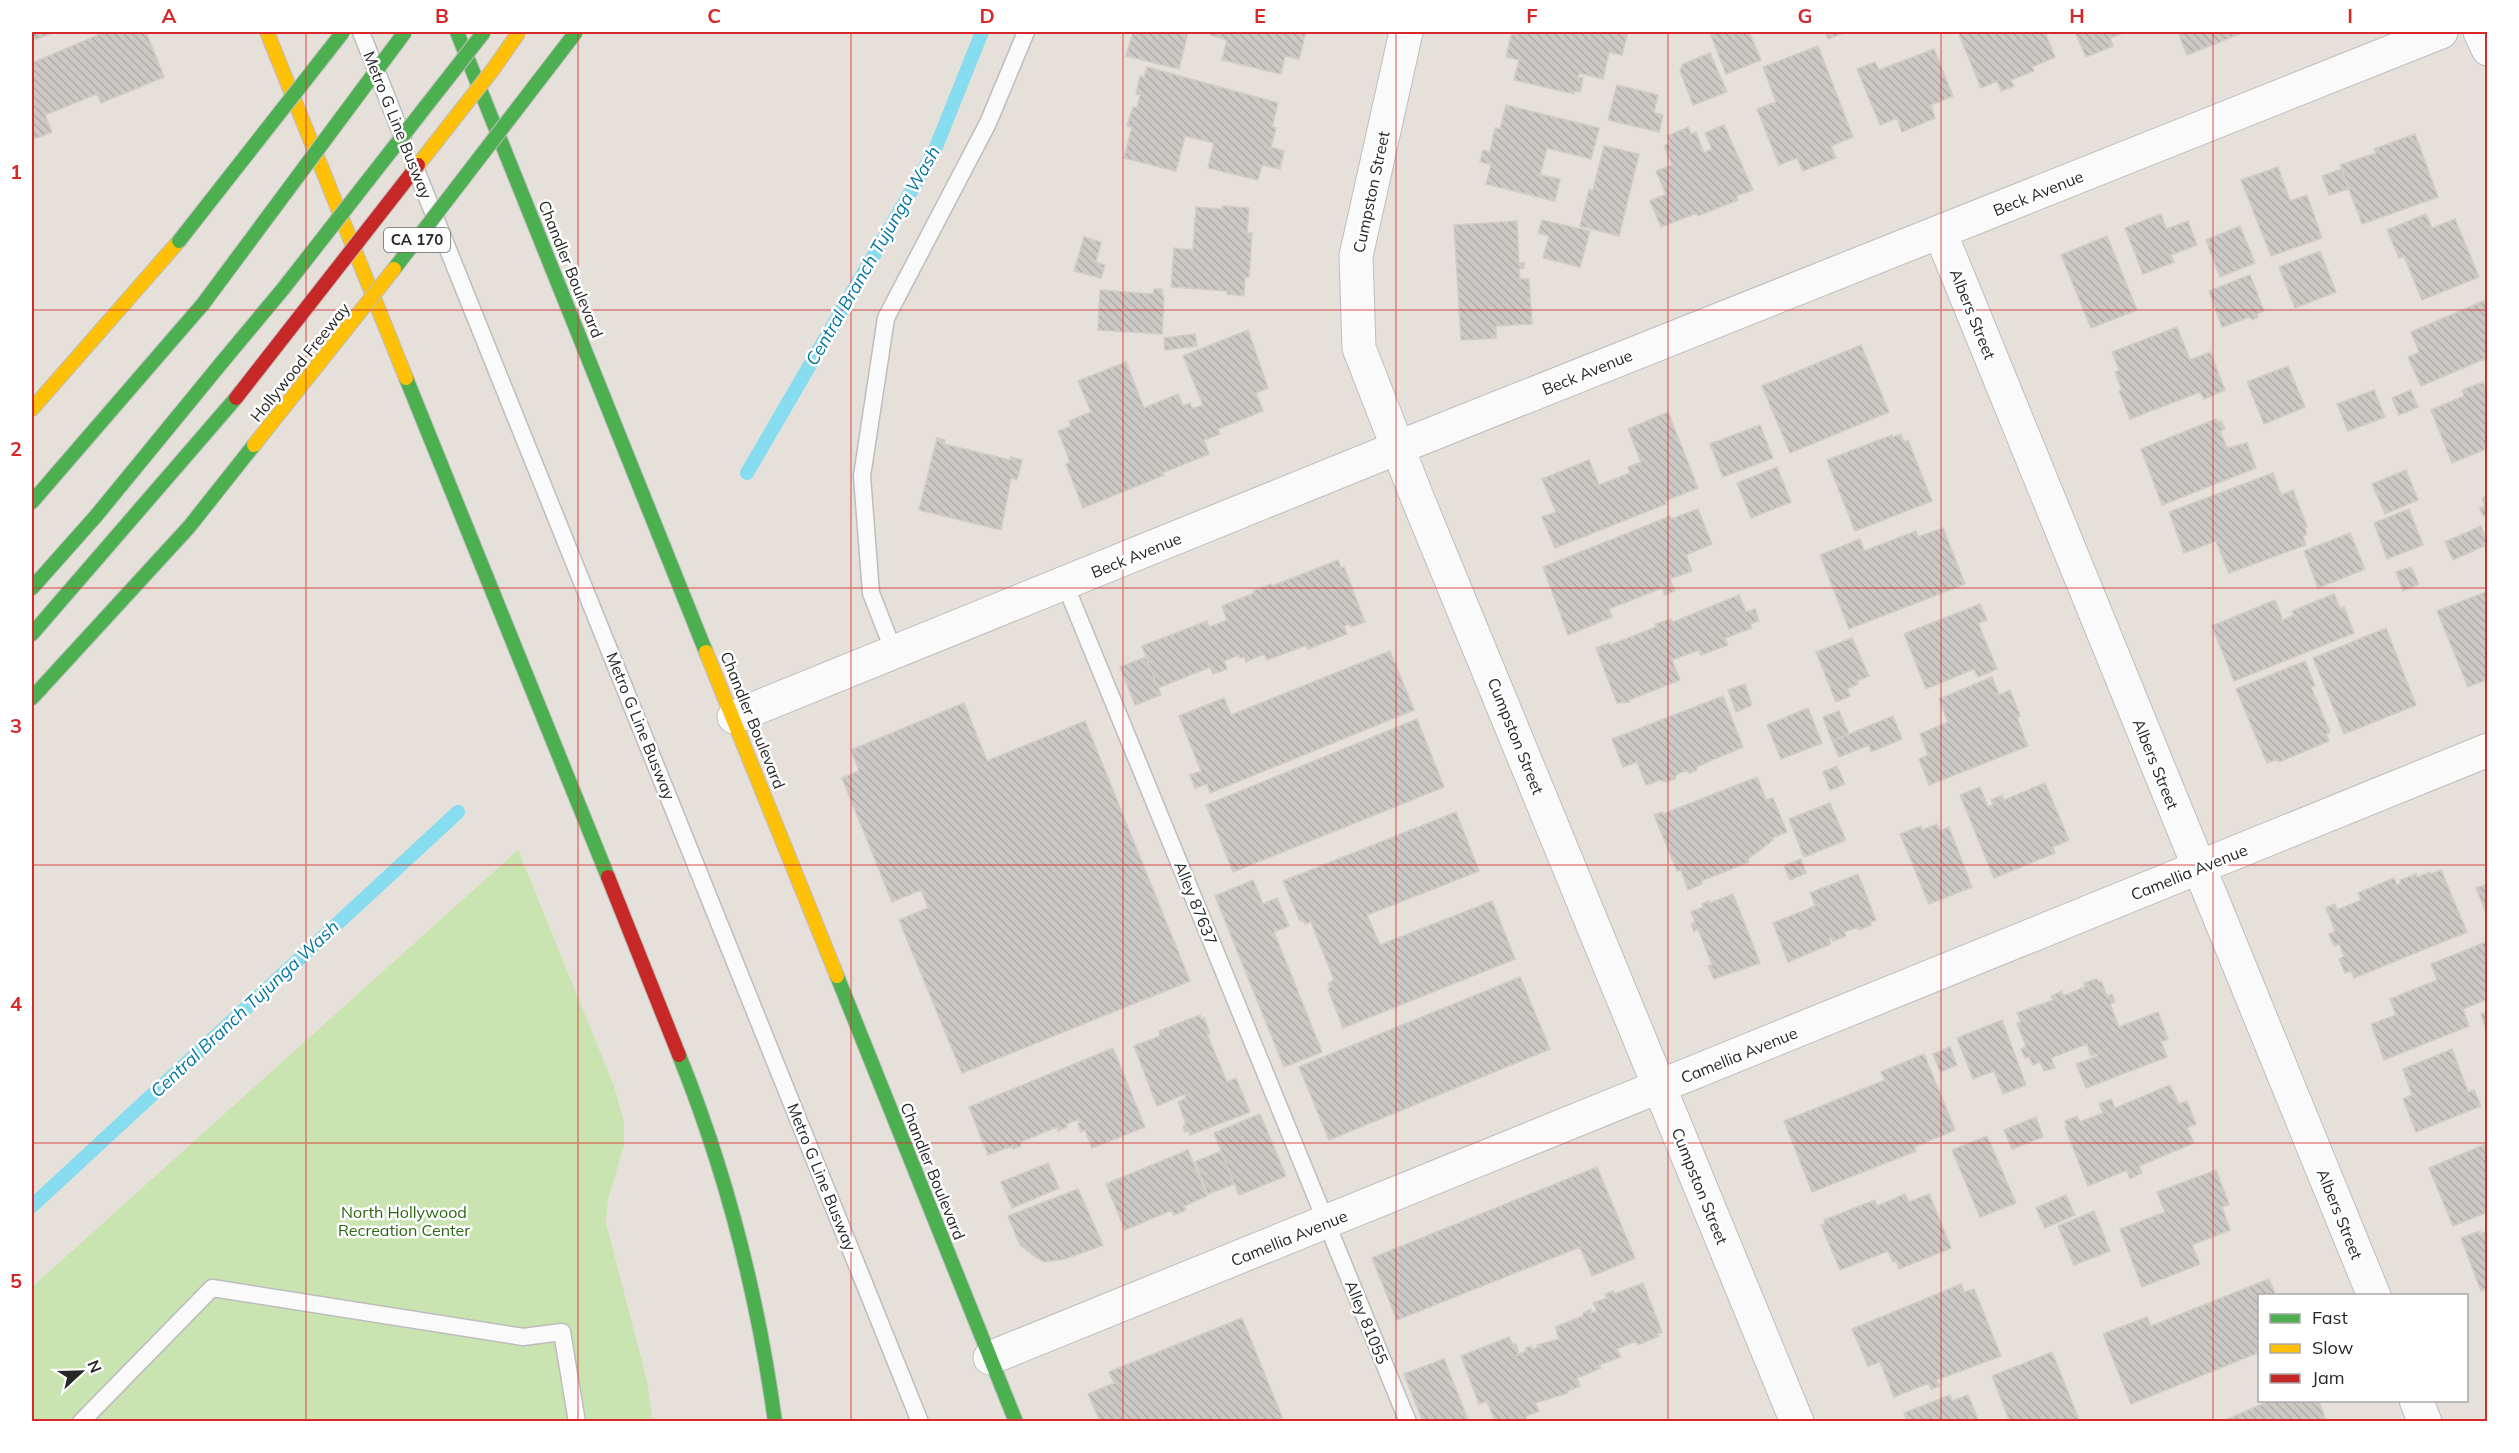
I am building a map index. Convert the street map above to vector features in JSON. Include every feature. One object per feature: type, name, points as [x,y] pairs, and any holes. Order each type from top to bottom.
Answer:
[{"type":"main road","points":[[267,32],[699,1104],[745,1259],[772,1389],[776,1422]]},
{"type":"main road","points":[[32,409],[179,241],[343,32]]},
{"type":"main road","points":[[32,502],[203,304],[405,32]]},
{"type":"main road","name":"Chandler Boulevard","points":[[457,32],[1016,1422]]},
{"type":"main road","points":[[32,588],[96,516],[283,289],[484,32]]},
{"type":"main road","points":[[32,634],[236,398],[494,68],[519,32]]},
{"type":"main road","name":"Hollywood Freeway","points":[[32,698],[189,527],[352,324],[576,32]]},
{"type":"street","name":"Cumpston Street","points":[[1406,32],[1356,255],[1359,348],[1397,448],[1797,1422]]},
{"type":"street","name":"Beck Avenue","points":[[734,717],[1397,448],[2441,32]]},
{"type":"street","points":[[2480,32],[2487,49]]},
{"type":"street","name":"Albers Street","points":[[1940,232],[2373,1294]]},
{"type":"street","name":"Camellia Avenue","points":[[990,1358],[2487,750]]},
{"type":"street","points":[[2416,1402],[2425,1422]]},
{"type":"lane","name":"Metro G Line Busway","points":[[361,32],[920,1422]]},
{"type":"lane","points":[[894,652],[871,593],[862,476],[886,318],[988,123],[1026,32]]},
{"type":"lane","name":"Alley 87637","points":[[1065,584],[1328,1222]]},
{"type":"lane","name":"Alley 81055","points":[[1328,1222],[1408,1422]]},
{"type":"lane","points":[[81,1422],[212,1288],[523,1338],[562,1332],[577,1422]]},
{"type":"green space","name":"North Hollywood Recreation Center","points":[[518,850],[614,1086],[624,1122],[624,1146],[608,1199],[606,1223],[647,1381],[653,1421],[32,1421],[32,1287]]},
{"type":"building","points":[[32,32],[55,32],[32,41]]},
{"type":"building","points":[[105,32],[146,32],[164,77],[101,103],[97,94],[45,115],[52,132],[32,140],[32,63]]},
{"type":"building","points":[[1133,32],[1188,32],[1179,69],[1126,56]]},
{"type":"building","points":[[1211,32],[1306,32],[1299,59],[1285,56],[1281,74],[1222,60],[1227,40],[1210,35]]},
{"type":"building","points":[[1512,32],[1628,32],[1622,55],[1609,52],[1603,79],[1579,73],[1578,77],[1583,78],[1580,92],[1574,91],[1574,94],[1514,80],[1519,60],[1506,57]]},
{"type":"building","points":[[1749,32],[1761,60],[1726,74],[1710,33]]},
{"type":"building","points":[[1825,32],[1846,32],[1828,39]]},
{"type":"building","points":[[1958,32],[2045,32],[2055,57],[2032,67],[2034,71],[2011,80],[2014,86],[2001,91],[1997,81],[1981,88]]},
{"type":"building","points":[[2075,32],[2126,32],[2110,38],[2113,46],[2086,57]]},
{"type":"building","points":[[2178,32],[2245,32],[2187,55]]},
{"type":"building","points":[[1818,46],[1853,137],[1831,146],[1836,158],[1803,171],[1797,158],[1779,165],[1757,109],[1776,102],[1763,67]]},
{"type":"building","points":[[1934,49],[1953,96],[1931,105],[1935,118],[1902,132],[1897,118],[1880,125],[1857,69],[1875,62],[1879,70]]},
{"type":"building","points":[[1710,53],[1727,92],[1693,105],[1680,71],[1683,64]]},
{"type":"building","points":[[1147,67],[1278,103],[1272,127],[1276,128],[1271,147],[1284,151],[1280,169],[1262,165],[1258,180],[1208,168],[1214,143],[1185,136],[1176,171],[1124,158],[1132,127],[1127,126],[1133,107],[1137,108],[1140,95],[1136,94],[1140,76],[1144,77]]},
{"type":"building","points":[[1617,85],[1658,95],[1654,113],[1663,115],[1659,132],[1608,120]]},
{"type":"building","points":[[1506,105],[1599,128],[1591,159],[1547,148],[1540,175],[1560,179],[1555,201],[1486,184],[1491,165],[1480,162],[1483,150],[1490,152],[1495,128],[1500,129]]},
{"type":"building","points":[[1724,125],[1753,190],[1736,196],[1738,200],[1698,216],[1697,213],[1661,227],[1650,201],[1666,194],[1656,171],[1672,165],[1664,146],[1670,143],[1667,136],[1688,127],[1691,134],[1696,132],[1704,153],[1712,149],[1705,133]]},
{"type":"building","points":[[2415,134],[2438,197],[2362,224],[2340,165],[2376,153],[2374,149]]},
{"type":"building","points":[[1604,146],[1639,154],[1619,236],[1580,226],[1589,190],[1593,190]]},
{"type":"building","points":[[2278,167],[2290,201],[2307,195],[2322,238],[2271,256],[2241,180]]},
{"type":"building","points":[[2341,169],[2348,189],[2329,195],[2322,176]]},
{"type":"building","points":[[1223,206],[1249,208],[1247,233],[1252,233],[1249,277],[1245,277],[1244,296],[1227,294],[1227,291],[1171,287],[1174,248],[1193,250],[1196,207],[1222,209]]},
{"type":"building","points":[[2161,214],[2166,229],[2188,221],[2197,245],[2171,255],[2174,262],[2143,274],[2125,228]]},
{"type":"building","points":[[2426,214],[2432,228],[2455,219],[2479,277],[2422,300],[2404,256],[2399,258],[2387,230]]},
{"type":"building","points":[[1542,220],[1590,231],[1580,267],[1543,258],[1549,236],[1538,233]]},
{"type":"building","points":[[1517,221],[1519,263],[1524,263],[1524,268],[1519,269],[1520,279],[1529,279],[1532,324],[1496,326],[1496,338],[1461,340],[1454,225]]},
{"type":"building","points":[[2240,226],[2255,263],[2220,277],[2206,240]]},
{"type":"building","points":[[2107,236],[2137,310],[2091,328],[2061,255]]},
{"type":"building","points":[[1084,237],[1101,242],[1096,262],[1105,265],[1101,278],[1074,271]]},
{"type":"building","points":[[2320,251],[2336,292],[2295,308],[2279,267]]},
{"type":"building","points":[[2250,275],[2264,311],[2252,320],[2250,317],[2222,327],[2209,291]]},
{"type":"building","points":[[1154,289],[1162,289],[1162,296],[1164,296],[1162,334],[1098,330],[1100,290],[1153,294]]},
{"type":"building","points":[[2488,299],[2488,367],[2484,359],[2421,386],[2408,357],[2419,352],[2411,332]]},
{"type":"building","points":[[2177,327],[2190,360],[2210,352],[2225,390],[2204,399],[2200,392],[2130,419],[2119,391],[2122,390],[2115,372],[2119,370],[2112,352]]},
{"type":"building","points":[[1248,330],[1268,388],[1256,393],[1263,411],[1218,429],[1220,434],[1204,440],[1209,454],[1083,508],[1066,464],[1070,462],[1058,431],[1071,426],[1069,421],[1091,412],[1078,381],[1126,362],[1144,408],[1178,394],[1183,406],[1190,403],[1192,409],[1203,405],[1183,356]]},
{"type":"building","points":[[1195,334],[1197,346],[1165,350],[1164,338]]},
{"type":"building","points":[[1861,345],[1889,412],[1790,453],[1762,386]]},
{"type":"building","points":[[2288,366],[2305,407],[2264,424],[2247,382]]},
{"type":"building","points":[[2483,382],[2485,388],[2488,387],[2488,448],[2452,463],[2431,410],[2464,396],[2462,390]]},
{"type":"building","points":[[2374,390],[2385,417],[2348,431],[2337,404]]},
{"type":"building","points":[[2411,390],[2418,407],[2399,415],[2392,398]]},
{"type":"building","points":[[1668,412],[1698,488],[1665,501],[1666,504],[1555,548],[1542,517],[1556,512],[1542,479],[1589,460],[1599,485],[1630,473],[1628,467],[1641,462],[1628,429]]},
{"type":"building","points":[[2216,419],[2217,422],[2221,421],[2225,429],[2220,431],[2227,448],[2247,443],[2256,468],[2162,505],[2141,449]]},
{"type":"building","points":[[1760,425],[1773,458],[1723,477],[1710,444]]},
{"type":"building","points":[[1901,434],[1904,442],[1908,440],[1932,501],[1855,531],[1827,460],[1892,435],[1893,437]]},
{"type":"building","points":[[937,438],[945,440],[944,444],[1010,460],[1011,457],[1022,460],[1017,480],[1011,478],[1001,530],[919,510]]},
{"type":"building","points":[[1777,467],[1791,502],[1751,518],[1737,483]]},
{"type":"building","points":[[2406,470],[2418,500],[2385,514],[2372,484]]},
{"type":"building","points":[[2273,473],[2281,495],[2293,490],[2307,527],[2305,528],[2307,534],[2303,536],[2306,545],[2229,573],[2216,541],[2184,553],[2169,512]]},
{"type":"building","points":[[2488,496],[2488,515],[2483,516],[2480,508],[2485,506],[2482,498]]},
{"type":"building","points":[[1698,509],[1712,544],[1686,555],[1692,571],[1670,579],[1675,591],[1665,595],[1662,588],[1609,609],[1612,617],[1568,635],[1543,567],[1670,516],[1671,519]]},
{"type":"building","points":[[2409,509],[2423,545],[2387,559],[2374,523]]},
{"type":"building","points":[[2481,526],[2488,544],[2453,560],[2445,542]]},
{"type":"building","points":[[1943,528],[1965,584],[1849,629],[1820,555],[1860,539],[1864,551],[1916,531],[1918,537]]},
{"type":"building","points":[[2350,533],[2365,569],[2318,588],[2304,551]]},
{"type":"building","points":[[1338,560],[1341,568],[1344,567],[1365,622],[1351,627],[1350,624],[1344,626],[1347,634],[1308,649],[1307,645],[1267,660],[1264,654],[1246,662],[1244,657],[1240,658],[1239,655],[1224,661],[1227,669],[1213,674],[1210,667],[1158,688],[1142,646],[1207,621],[1209,627],[1227,620],[1222,606],[1254,593],[1253,591],[1271,584],[1272,586]]},
{"type":"building","points":[[2411,567],[2419,584],[2403,591],[2396,572]]},
{"type":"building","points":[[2488,591],[2488,679],[2468,687],[2437,611]]},
{"type":"building","points":[[2334,594],[2340,608],[2344,607],[2354,633],[2234,681],[2212,626],[2275,600],[2283,620],[2294,615],[2292,611]]},
{"type":"building","points":[[1739,595],[1746,612],[1755,609],[1759,621],[1750,624],[1752,628],[1725,638],[1728,645],[1701,655],[1699,650],[1672,660],[1680,680],[1629,700],[1630,702],[1617,703],[1596,648],[1656,627],[1655,624],[1671,619],[1673,622]]},
{"type":"building","points":[[1980,604],[1987,620],[1978,623],[1997,669],[1978,677],[1974,669],[1926,689],[1904,634]]},
{"type":"building","points":[[2386,628],[2416,705],[2344,734],[2313,658]]},
{"type":"building","points":[[1852,638],[1869,676],[1857,681],[1858,684],[1847,689],[1850,696],[1836,702],[1816,652]]},
{"type":"building","points":[[1390,651],[1414,710],[1210,793],[1207,784],[1195,788],[1190,775],[1201,771],[1179,716],[1224,698],[1231,715]]},
{"type":"building","points":[[1146,657],[1161,695],[1135,705],[1120,667]]},
{"type":"building","points":[[2305,661],[2315,686],[2311,687],[2330,732],[2326,734],[2329,741],[2279,762],[2278,759],[2267,763],[2236,689]]},
{"type":"building","points":[[1992,677],[1999,695],[2010,690],[2020,716],[2017,718],[2028,746],[1929,785],[1919,759],[1928,755],[1920,734],[1948,722],[1939,699]]},
{"type":"building","points":[[1745,684],[1752,705],[1736,712],[1728,690]]},
{"type":"building","points":[[1723,696],[1743,747],[1696,767],[1697,770],[1677,774],[1675,779],[1666,782],[1660,780],[1646,785],[1637,762],[1623,767],[1612,739]]},
{"type":"building","points":[[964,703],[987,761],[1085,721],[1190,981],[962,1073],[899,920],[928,908],[921,890],[892,902],[842,778],[859,771],[851,750]]},
{"type":"building","points":[[1808,708],[1822,743],[1781,759],[1767,725]]},
{"type":"building","points":[[1839,711],[1849,734],[1832,741],[1823,717]]},
{"type":"building","points":[[1893,716],[1902,739],[1871,752],[1869,745],[1839,757],[1832,741]]},
{"type":"building","points":[[1417,719],[1444,787],[1233,872],[1206,805]]},
{"type":"building","points":[[1837,766],[1845,784],[1830,790],[1823,772]]},
{"type":"building","points":[[1757,777],[1766,800],[1773,798],[1787,832],[1772,838],[1773,840],[1748,859],[1749,862],[1701,881],[1702,884],[1688,890],[1681,870],[1677,871],[1654,815],[1662,812],[1663,814]]},
{"type":"building","points":[[2045,783],[2069,840],[2053,847],[2055,853],[1994,878],[1960,795],[1980,787],[1988,807],[1993,805],[1991,800],[2002,795],[2004,800]]},
{"type":"building","points":[[1830,803],[1846,840],[1804,857],[1789,819]]},
{"type":"building","points":[[1456,812],[1479,871],[1367,915],[1380,945],[1492,901],[1515,959],[1343,1028],[1328,989],[1330,987],[1328,983],[1334,980],[1311,922],[1305,924],[1303,920],[1300,921],[1283,881]]},
{"type":"building","points":[[1937,824],[1940,831],[1949,827],[1972,887],[1929,904],[1900,834],[1921,826],[1922,830]]},
{"type":"building","points":[[1801,859],[1806,873],[1790,880],[1784,866]]},
{"type":"building","points":[[2441,870],[2467,932],[2354,978],[2351,971],[2345,973],[2339,959],[2344,956],[2339,944],[2334,946],[2329,934],[2335,931],[2326,908],[2335,904],[2337,910],[2361,900],[2358,893],[2394,878],[2397,885],[2401,883],[2400,880],[2416,874],[2417,877]]},
{"type":"building","points":[[1858,874],[1876,920],[1859,930],[1858,927],[1844,932],[1846,936],[1833,941],[1832,938],[1829,939],[1831,944],[1788,962],[1773,923],[1815,906],[1810,893]]},
{"type":"building","points":[[1253,880],[1263,904],[1277,898],[1289,926],[1274,932],[1322,1052],[1284,1067],[1215,896]]},
{"type":"building","points":[[2488,884],[2488,917],[2476,888]]},
{"type":"building","points":[[1733,894],[1760,963],[1714,979],[1708,966],[1712,965],[1698,929],[1694,931],[1691,924],[1695,922],[1691,912],[1703,907],[1702,904],[1709,901],[1710,903]]},
{"type":"building","points":[[2486,942],[2488,999],[2463,1009],[2469,1026],[2384,1060],[2371,1024],[2396,1015],[2390,999],[2437,980],[2431,964]]},
{"type":"building","points":[[1520,977],[1550,1049],[1329,1140],[1299,1067]]},
{"type":"building","points":[[2097,979],[2101,981],[2107,996],[2112,994],[2115,1002],[2110,1004],[2119,1027],[2158,1012],[2168,1039],[2161,1042],[2167,1057],[2086,1088],[2076,1064],[2098,1056],[2097,1054],[2091,1056],[2087,1044],[2051,1058],[2055,1068],[2044,1071],[2040,1062],[2033,1065],[2029,1057],[2025,1058],[2021,1049],[2026,1047],[2017,1023],[2021,1022],[2017,1013],[2053,1000],[2051,996],[2062,991],[2063,996],[2085,987],[2084,983]]},
{"type":"building","points":[[2488,1012],[2488,1028],[2486,1029],[2481,1014]]},
{"type":"building","points":[[1200,1015],[1201,1019],[1204,1018],[1210,1033],[1207,1034],[1227,1082],[1236,1078],[1250,1112],[1190,1135],[1189,1131],[1185,1132],[1183,1126],[1186,1124],[1178,1102],[1186,1098],[1185,1094],[1157,1106],[1134,1046],[1160,1036],[1159,1031]]},
{"type":"building","points":[[2002,1020],[2026,1085],[2003,1094],[1994,1071],[1973,1079],[1957,1038]]},
{"type":"building","points":[[1950,1047],[1957,1065],[1940,1072],[1933,1054]]},
{"type":"building","points":[[1113,1048],[1145,1127],[1092,1148],[1085,1130],[1081,1132],[1078,1123],[1081,1122],[1080,1119],[1066,1124],[1067,1127],[1058,1131],[1057,1127],[1020,1142],[1021,1146],[1013,1149],[1012,1146],[988,1155],[969,1107]]},
{"type":"building","points":[[2452,1049],[2468,1092],[2474,1090],[2481,1106],[2416,1132],[2403,1099],[2412,1095],[2403,1069]]},
{"type":"building","points":[[1924,1054],[1955,1130],[1914,1147],[1916,1151],[1812,1192],[1784,1121],[1885,1080],[1881,1072]]},
{"type":"building","points":[[2170,1085],[2179,1104],[2187,1101],[2196,1124],[2187,1128],[2194,1143],[2139,1166],[2142,1173],[2130,1179],[2127,1170],[2088,1186],[2065,1127],[2067,1127],[2065,1121],[2077,1116],[2080,1122],[2103,1113],[2099,1104],[2111,1099],[2115,1108]]},
{"type":"building","points":[[1260,1114],[1286,1176],[1239,1195],[1214,1133]]},
{"type":"building","points":[[2036,1117],[2043,1137],[2012,1149],[2004,1130]]},
{"type":"building","points":[[1987,1136],[2016,1203],[1980,1217],[1952,1150]]},
{"type":"building","points":[[2488,1143],[2488,1212],[2453,1226],[2429,1168]]},
{"type":"building","points":[[1188,1150],[1207,1196],[1184,1206],[1186,1210],[1174,1215],[1172,1210],[1125,1230],[1106,1184]]},
{"type":"building","points":[[1221,1151],[1234,1184],[1208,1194],[1195,1162]]},
{"type":"building","points":[[1048,1163],[1059,1188],[1012,1208],[1001,1182]]},
{"type":"building","points":[[1597,1167],[1635,1258],[1592,1276],[1580,1247],[1397,1320],[1372,1258]]},
{"type":"building","points":[[2216,1170],[2229,1204],[2222,1207],[2230,1230],[2192,1245],[2200,1264],[2142,1287],[2120,1229],[2165,1212],[2157,1192]]},
{"type":"building","points":[[1078,1189],[1103,1245],[1065,1259],[1044,1262],[1020,1245],[1008,1216]]},
{"type":"building","points":[[1905,1194],[1909,1202],[1929,1194],[1951,1248],[1899,1269],[1888,1251],[1840,1270],[1821,1225],[1825,1224],[1824,1220],[1875,1200],[1877,1206]]},
{"type":"building","points":[[2066,1195],[2075,1215],[2045,1228],[2036,1208]]},
{"type":"building","points":[[2094,1211],[2110,1251],[2074,1265],[2058,1226]]},
{"type":"building","points":[[2480,1231],[2481,1234],[2488,1231],[2488,1288],[2481,1291],[2461,1238]]},
{"type":"building","points":[[2269,1279],[2275,1294],[2258,1294],[2258,1353],[2131,1404],[2103,1334],[2147,1317],[2151,1326]]},
{"type":"building","points":[[1643,1283],[1662,1332],[1657,1334],[1659,1336],[1638,1345],[1636,1341],[1617,1349],[1621,1357],[1599,1365],[1601,1368],[1577,1378],[1580,1386],[1567,1391],[1568,1393],[1535,1403],[1539,1411],[1526,1416],[1527,1422],[1495,1422],[1487,1401],[1479,1404],[1461,1356],[1509,1337],[1513,1345],[1516,1344],[1517,1355],[1531,1346],[1532,1350],[1538,1347],[1537,1345],[1559,1339],[1555,1327],[1583,1316],[1583,1313],[1591,1309],[1591,1313],[1597,1311],[1593,1303],[1607,1298],[1605,1294],[1613,1291],[1614,1294]]},
{"type":"building","points":[[1961,1284],[1964,1292],[1974,1289],[2001,1356],[1936,1380],[1940,1386],[1931,1389],[1929,1383],[1894,1397],[1880,1362],[1868,1366],[1852,1329]]},
{"type":"building","points":[[1242,1318],[1284,1422],[1093,1422],[1099,1419],[1088,1394],[1114,1383],[1109,1372]]},
{"type":"building","points":[[2052,1352],[2080,1422],[2010,1422],[1992,1376]]},
{"type":"building","points":[[1444,1359],[1469,1422],[1423,1422],[1404,1374]]},
{"type":"building","points":[[1950,1395],[1952,1401],[1968,1395],[1979,1422],[1907,1422],[1904,1413]]},
{"type":"building","points":[[2267,1402],[2319,1402],[2327,1422],[2220,1422]]},
{"type":"waterway","name":"Central Branch Tujunga Wash","points":[[747,473],[934,152],[982,32]]},
{"type":"waterway","name":"Central Branch Tujunga Wash","points":[[32,1206],[458,812]]},
{"type":"traffic: fast","points":[[179,241],[343,32]]},
{"type":"traffic: fast","points":[[203,304],[405,32]]},
{"type":"traffic: fast","points":[[457,32],[706,652]]},
{"type":"traffic: fast","points":[[223,361],[283,289],[484,32]]},
{"type":"traffic: fast","points":[[394,269],[576,32]]},
{"type":"traffic: fast","points":[[32,502],[203,304]]},
{"type":"traffic: fast","points":[[32,588],[96,516],[223,361]]},
{"type":"traffic: fast","points":[[406,378],[608,877]]},
{"type":"traffic: fast","points":[[32,634],[236,398]]},
{"type":"traffic: fast","points":[[32,698],[189,527],[254,445]]},
{"type":"traffic: fast","points":[[837,976],[1016,1422]]},
{"type":"traffic: fast","points":[[679,1055],[726,1190],[750,1282],[775,1422]]},
{"type":"traffic: slow","points":[[267,32],[406,378]]},
{"type":"traffic: slow","points":[[418,165],[494,68],[519,32]]},
{"type":"traffic: slow","points":[[32,409],[179,241]]},
{"type":"traffic: slow","points":[[254,445],[394,269]]},
{"type":"traffic: slow","points":[[706,652],[837,976]]},
{"type":"traffic: jam","points":[[236,398],[418,165]]},
{"type":"traffic: jam","points":[[608,877],[679,1055]]}]
